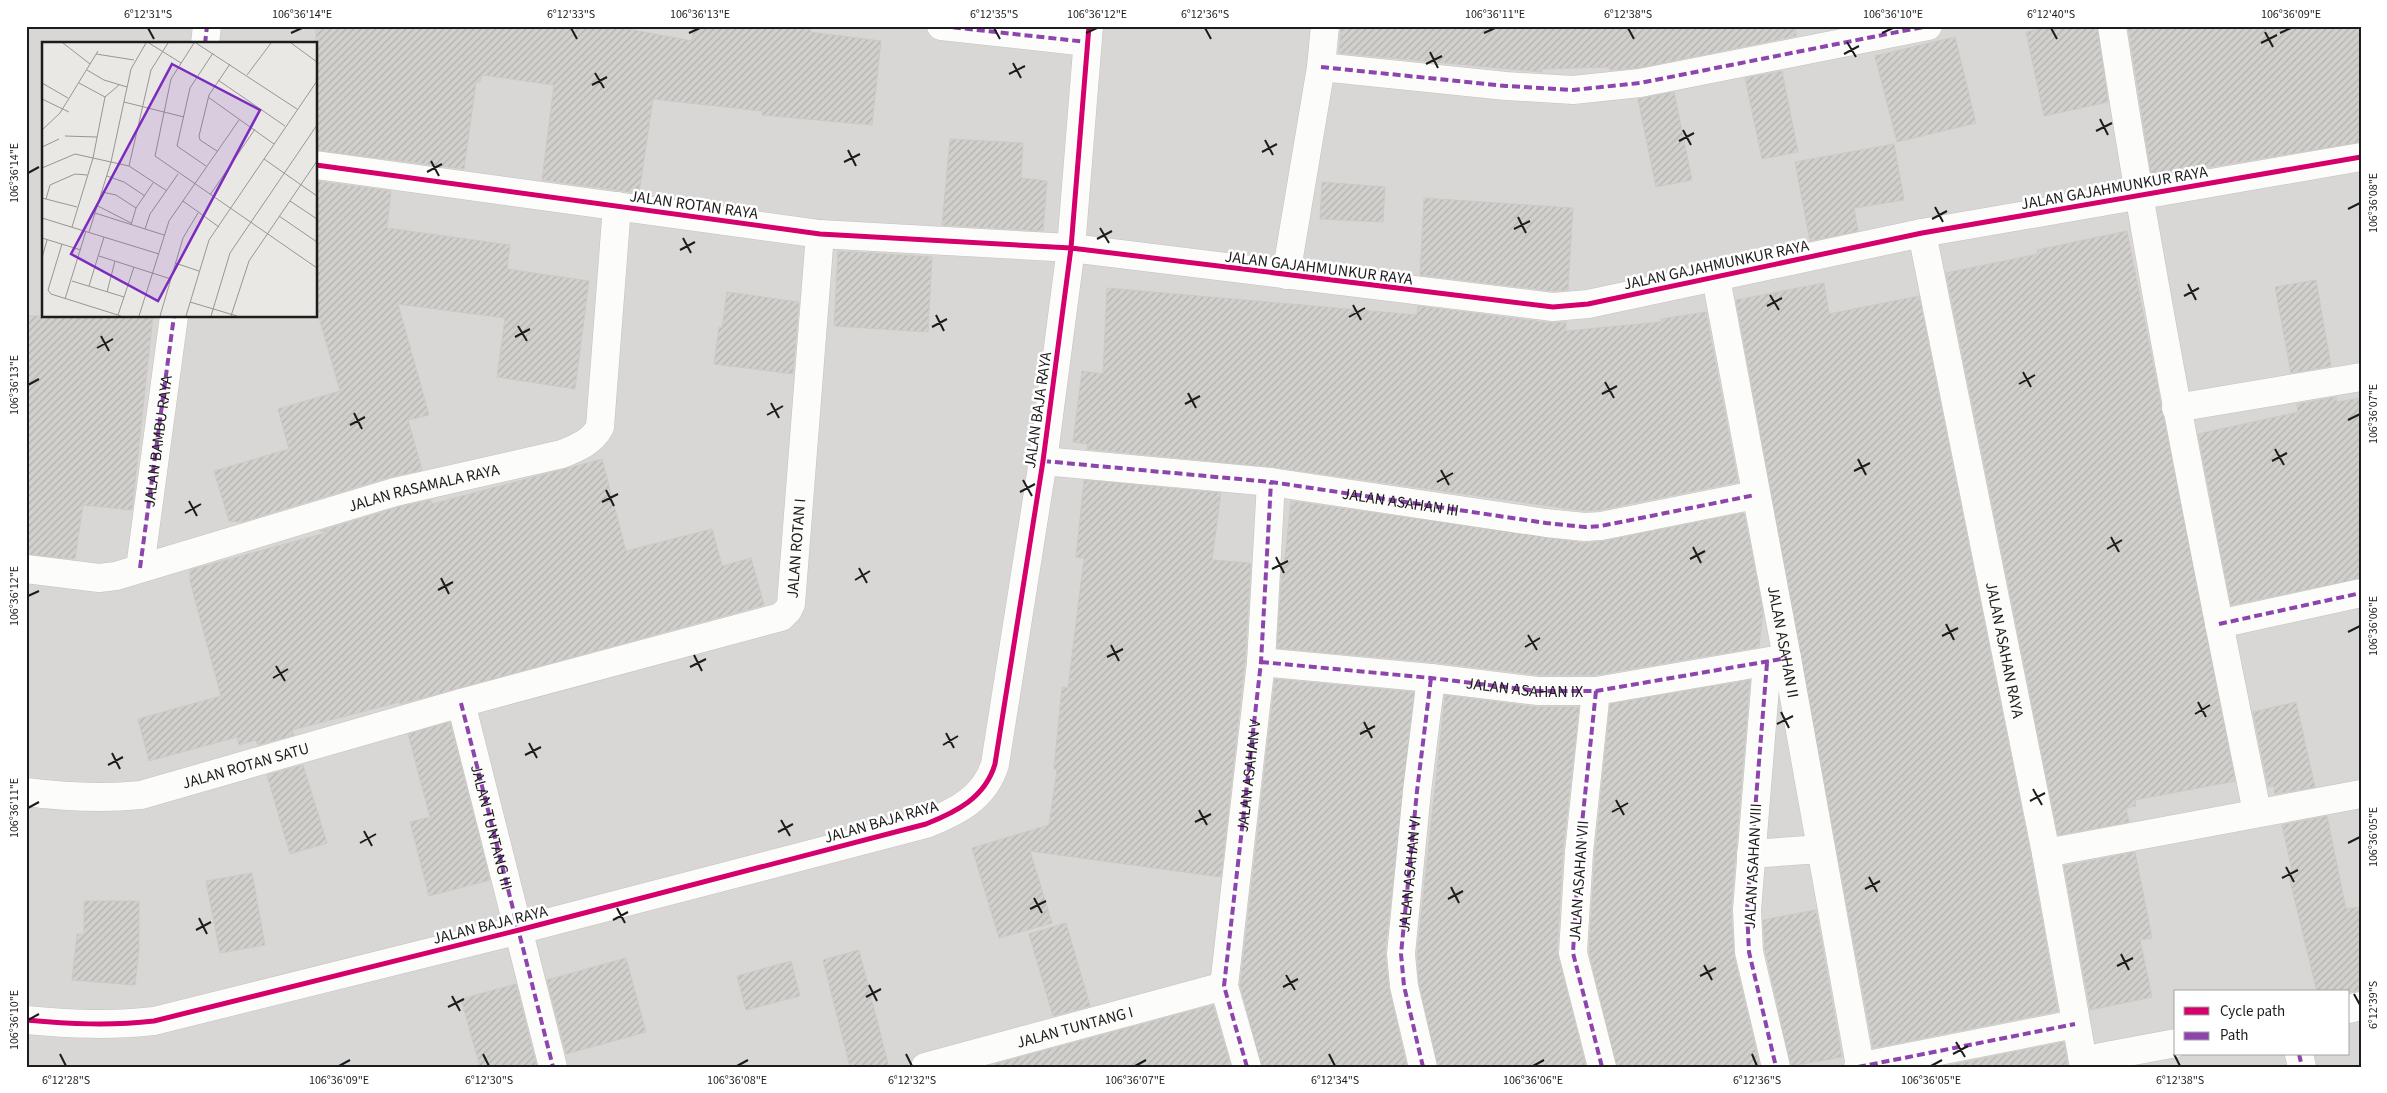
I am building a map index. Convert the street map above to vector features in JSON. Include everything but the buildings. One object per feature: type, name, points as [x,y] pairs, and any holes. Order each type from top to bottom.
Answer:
[{"type":"street","points":[[205,42],[207,26]]},
{"type":"street","points":[[940,26],[1088,34]]},
{"type":"street","points":[[1286,275],[1321,67],[1325,26]]},
{"type":"street","points":[[1321,67],[1506,86],[1573,90],[1640,84],[1928,26]]},
{"type":"street","points":[[2112,26],[2137,195],[2176,408],[2257,812]]},
{"type":"street","name":"JALAN BAJA RAYA","points":[[26,1020],[82,1025],[116,1025],[154,1021],[519,930],[926,824],[964,806],[978,794],[992,774],[995,764],[1043,461],[1071,248],[1088,34]]},
{"type":"street","name":"JALAN GAJAHMUNKUR RAYA","points":[[1071,248],[1553,307],[1588,304],[1922,233],[2361,157]]},
{"type":"street","name":"JALAN ROTAN RAYA","points":[[318,165],[820,234],[1071,248]]},
{"type":"street","name":"JALAN RASAMALA RAYA","points":[[26,569],[99,578],[116,576],[395,492],[562,454],[582,445],[595,436],[600,427],[617,206]]},
{"type":"street","name":"JALAN ASAHAN RAYA","points":[[1922,233],[2046,853],[2075,1024],[2084,1065]]},
{"type":"street","name":"JALAN ROTAN I","points":[[461,703],[775,620],[788,610],[791,604],[820,234]]},
{"type":"street","name":"JALAN ASAHAN II","points":[[1716,278],[1755,494],[1777,660],[1821,849],[1859,1067]]},
{"type":"street","name":"JALAN BAMBU RAYA","points":[[140,568],[174,318]]},
{"type":"street","points":[[2176,408],[2361,376]]},
{"type":"street","name":"JALAN ASAHAN III","points":[[1043,461],[1271,482],[1546,524],[1585,527],[1755,494]]},
{"type":"street","name":"JALAN ASAHAN V","points":[[1247,1067],[1224,986],[1261,662],[1271,482]]},
{"type":"street","points":[[2219,624],[2361,593]]},
{"type":"street","name":"JALAN ASAHAN IX","points":[[1261,662],[1431,678],[1538,691],[1596,691],[1777,660]]},
{"type":"street","name":"JALAN ASAHAN VIII","points":[[1776,1067],[1749,952],[1747,910],[1751,854],[1777,660]]},
{"type":"street","name":"JALAN ASAHAN VI","points":[[1423,1067],[1404,986],[1401,954],[1417,791],[1431,678]]},
{"type":"street","name":"JALAN ASAHAN VII","points":[[1596,691],[1579,852],[1573,953],[1602,1067]]},
{"type":"street","name":"JALAN ROTAN SATU","points":[[26,792],[85,798],[141,795],[461,703]]},
{"type":"street","name":"JALAN TUNTANG III","points":[[461,703],[553,1067]]},
{"type":"street","points":[[2046,853],[2361,794]]},
{"type":"street","points":[[1751,854],[1821,849]]},
{"type":"street","name":"JALAN TUNTANG I","points":[[925,1067],[1224,986]]},
{"type":"street","points":[[1859,1067],[2075,1024]]},
{"type":"street","points":[[2084,1065],[2101,1057],[2174,1043]]},
{"type":"shaded area","points":[[26,26],[2361,26],[2361,1067],[26,1067]]},
{"type":"marked path","points":[[205,42],[207,26]]},
{"type":"marked path","points":[[941,26],[1087,42]]},
{"type":"marked path","points":[[1321,67],[1506,86],[1573,90],[1640,83],[1928,26]]},
{"type":"marked path","points":[[140,568],[174,318]]},
{"type":"marked path","points":[[1043,461],[1271,482],[1546,523],[1585,527],[1601,526],[1755,495]]},
{"type":"marked path","points":[[1247,1067],[1224,986],[1261,662],[1271,482]]},
{"type":"marked path","points":[[2219,624],[2361,593]]},
{"type":"marked path","points":[[1261,662],[1431,678],[1538,691],[1596,691],[1787,658]]},
{"type":"marked path","points":[[1767,663],[1747,910],[1749,952],[1776,1067]]},
{"type":"marked path","points":[[1423,1067],[1404,986],[1401,954],[1417,791],[1431,678]]},
{"type":"marked path","points":[[1596,691],[1579,852],[1573,953],[1602,1067]]},
{"type":"marked path","points":[[461,703],[553,1067]]},
{"type":"marked path","points":[[1858,1067],[2075,1024]]},
{"type":"marked path","points":[[2299,1056],[2302,1067]]},
{"type":"cycle path","points":[[26,1020],[90,1024],[154,1021],[519,930],[926,824],[958,809],[977,795],[990,776],[995,764],[1043,461],[1071,248],[1089,26]]},
{"type":"cycle path","points":[[318,165],[820,234],[1071,248],[1553,307],[1588,304],[1922,233],[2361,157]]}]
